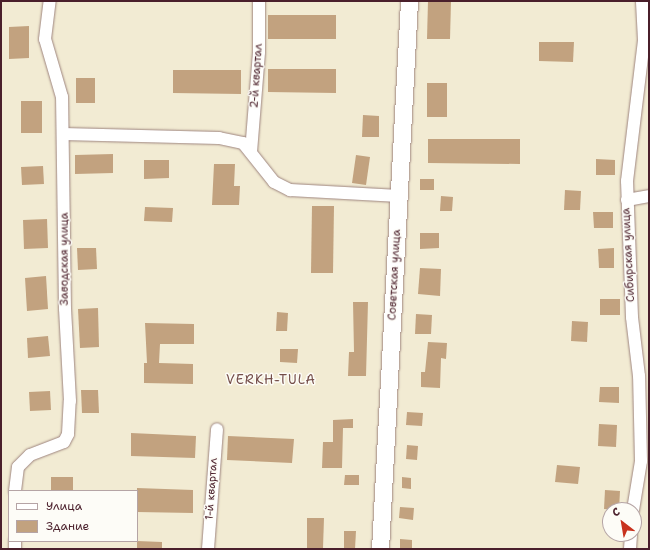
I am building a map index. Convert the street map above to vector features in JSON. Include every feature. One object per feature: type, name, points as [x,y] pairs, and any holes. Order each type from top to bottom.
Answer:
[{"type":"main road","name":"Советская улица","points":[[380,549],[409,1]]},
{"type":"street","name":"Заводская улица","points":[[15,490],[18,467],[30,455],[64,442],[68,434],[70,401],[65,309],[63,134],[60,83],[45,39],[50,1]]},
{"type":"street","name":"2-й квартал","points":[[251,152],[259,52],[259,1]]},
{"type":"street","name":"Сибирская улица","points":[[634,502],[641,461],[638,376],[632,317],[627,200],[644,40],[642,1]]},
{"type":"street","points":[[63,134],[219,138],[243,143],[262,169],[274,182],[290,190],[399,196]]},
{"type":"street","points":[[627,200],[649,196]]},
{"type":"street","name":"1-й квартал","points":[[208,549],[217,429]]},
{"type":"building","points":[[428,1],[451,1],[450,39],[427,39]]},
{"type":"building","points":[[268,15],[336,15],[336,39],[268,39]]},
{"type":"building","points":[[29,26],[29,58],[9,59],[9,27]]},
{"type":"building","points":[[539,42],[574,42],[573,62],[539,61]]},
{"type":"building","points":[[268,69],[336,69],[336,93],[268,92]]},
{"type":"building","points":[[173,70],[241,70],[241,94],[173,93]]},
{"type":"building","points":[[76,78],[95,78],[95,103],[76,103]]},
{"type":"building","points":[[427,83],[447,83],[447,117],[427,117]]},
{"type":"building","points":[[21,101],[42,101],[42,133],[21,133]]},
{"type":"building","points":[[363,115],[379,116],[379,137],[362,137]]},
{"type":"building","points":[[428,139],[520,139],[520,164],[428,163]]},
{"type":"building","points":[[113,154],[113,173],[75,174],[75,155]]},
{"type":"building","points":[[356,155],[370,157],[366,185],[352,183]]},
{"type":"building","points":[[596,159],[615,160],[615,175],[596,175]]},
{"type":"building","points":[[144,160],[169,160],[169,178],[144,179]]},
{"type":"building","points":[[214,164],[235,164],[234,186],[240,186],[239,205],[212,205]]},
{"type":"building","points":[[43,166],[44,184],[22,185],[21,167]]},
{"type":"building","points":[[420,179],[434,179],[434,190],[420,190]]},
{"type":"building","points":[[565,190],[581,191],[580,210],[564,210]]},
{"type":"building","points":[[441,196],[453,197],[452,211],[440,211]]},
{"type":"building","points":[[312,206],[334,206],[333,273],[311,273]]},
{"type":"building","points":[[145,207],[173,208],[172,222],[144,221]]},
{"type":"building","points":[[593,212],[613,212],[613,228],[594,228]]},
{"type":"building","points":[[47,219],[48,248],[24,249],[23,220]]},
{"type":"building","points":[[420,233],[439,233],[439,248],[420,249]]},
{"type":"building","points":[[77,248],[96,248],[97,269],[78,270]]},
{"type":"building","points":[[614,248],[614,268],[599,268],[598,249]]},
{"type":"building","points":[[420,268],[441,269],[440,296],[418,294]]},
{"type":"building","points":[[46,276],[48,309],[27,311],[25,278]]},
{"type":"building","points":[[600,299],[620,299],[620,315],[600,315]]},
{"type":"building","points":[[353,302],[368,302],[366,376],[348,376],[349,352],[354,352]]},
{"type":"building","points":[[98,308],[99,347],[80,348],[78,309]]},
{"type":"building","points":[[277,312],[288,313],[287,331],[276,331]]},
{"type":"building","points":[[416,314],[432,315],[431,334],[415,334]]},
{"type":"building","points":[[572,321],[588,322],[587,342],[571,341]]},
{"type":"building","points":[[145,323],[194,324],[194,344],[160,344],[159,363],[193,364],[193,384],[144,383],[144,363],[147,363]]},
{"type":"building","points":[[48,336],[50,356],[28,358],[27,338]]},
{"type":"building","points":[[428,342],[447,343],[446,359],[441,358],[440,388],[421,387],[421,372],[425,372]]},
{"type":"building","points":[[280,349],[298,349],[297,363],[280,362]]},
{"type":"building","points":[[600,387],[619,387],[619,403],[599,402]]},
{"type":"building","points":[[81,390],[98,390],[99,413],[82,413]]},
{"type":"building","points":[[50,391],[51,410],[30,411],[29,392]]},
{"type":"building","points":[[407,412],[423,413],[422,426],[406,425]]},
{"type":"building","points":[[353,419],[353,428],[343,428],[342,468],[322,468],[323,442],[333,442],[333,420]]},
{"type":"building","points":[[599,424],[617,425],[616,447],[598,446]]},
{"type":"building","points":[[131,433],[196,436],[195,458],[131,456]]},
{"type":"building","points":[[228,436],[294,439],[292,463],[227,460]]},
{"type":"building","points":[[407,445],[418,446],[417,460],[406,459]]},
{"type":"building","points":[[557,465],[580,467],[578,484],[555,482]]},
{"type":"building","points":[[345,475],[359,475],[359,485],[344,485]]},
{"type":"building","points":[[51,477],[73,477],[73,490],[51,490]]},
{"type":"building","points":[[402,477],[411,478],[411,489],[402,488]]},
{"type":"building","points":[[137,488],[193,490],[193,513],[138,512]]},
{"type":"building","points":[[605,490],[620,491],[619,502],[604,502]]},
{"type":"building","points":[[400,507],[414,508],[413,520],[399,518]]},
{"type":"building","points":[[307,518],[324,518],[323,548],[307,548]]},
{"type":"building","points":[[344,531],[356,531],[355,549],[344,549]]},
{"type":"building","points":[[400,539],[412,540],[412,549],[400,549]]},
{"type":"building","points":[[138,541],[162,542],[162,549],[137,549]]},
{"type":"district","name":"VERKH-TULA","points":[[271,380]]}]
